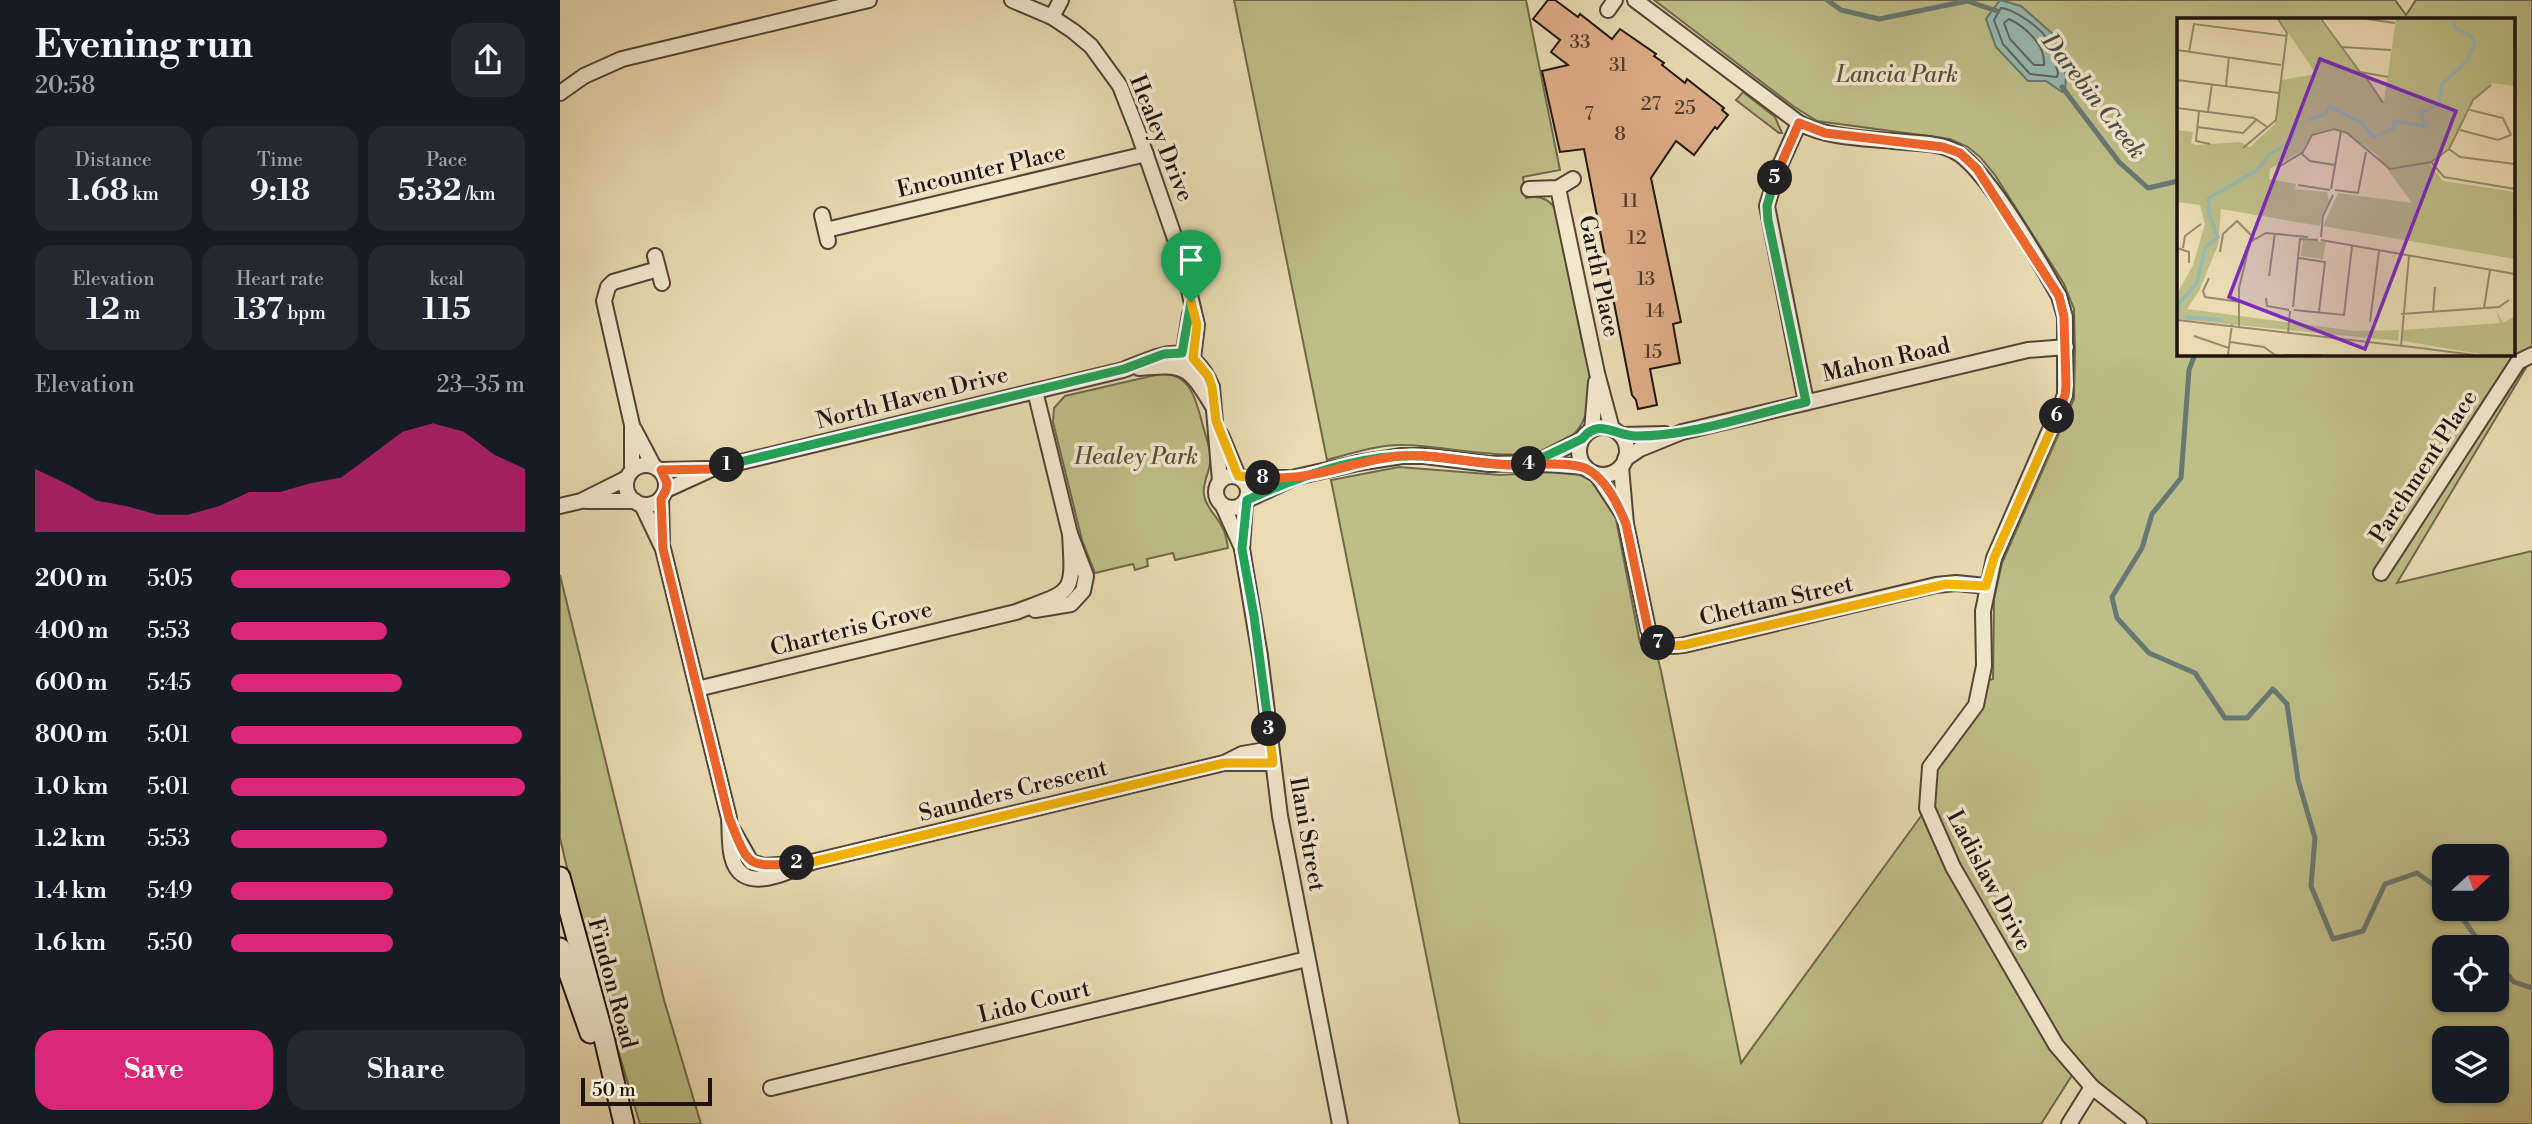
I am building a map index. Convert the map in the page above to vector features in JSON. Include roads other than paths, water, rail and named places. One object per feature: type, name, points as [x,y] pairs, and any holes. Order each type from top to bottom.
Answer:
[{"type":"main road","name":"Findon Road","points":[[560,877],[566,922],[604,1038],[624,1124]]},
{"type":"main road","name":"Findon Road","points":[[560,948],[618,1102]]},
{"type":"street","points":[[560,93],[584,76],[622,59],[869,0]]},
{"type":"street","name":"Healey Drive","points":[[1012,0],[1052,17],[1091,46],[1107,65],[1130,108],[1173,229],[1191,302],[1188,355],[1182,368]]},
{"type":"street","points":[[1052,17],[1061,0]]},
{"type":"street","name":"Ladislaw Drive","points":[[1635,0],[1799,123],[1825,133],[1943,147],[1969,161],[1987,181],[2059,296],[2066,347],[2066,385],[2061,408],[1994,558],[1986,586],[1983,611],[1984,666],[1976,705],[1930,766],[1927,808],[1953,867],[2056,1045],[2092,1087],[2139,1124]]},
{"type":"street","points":[[1799,123],[1777,172],[1767,206],[1806,402]]},
{"type":"street","name":"Encounter Place","points":[[826,229],[1146,154]]},
{"type":"street","points":[[1529,189],[1558,188],[1573,179]]},
{"type":"street","name":"Garth Place","points":[[1558,188],[1597,373],[1616,432]]},
{"type":"street","points":[[560,506],[581,501],[649,505],[663,495],[665,476],[657,468],[632,425],[604,311],[608,287],[620,279],[658,269]]},
{"type":"street","name":"Mahon Road","points":[[1623,463],[1640,449],[1678,433],[2028,350],[2066,347]]},
{"type":"street","name":"North Haven Drive","points":[[663,495],[712,469],[1124,369],[1164,354],[1188,355]]},
{"type":"street","points":[[1188,355],[1208,376],[1212,387],[1220,481],[1216,491],[1219,502],[1223,506],[1237,508],[1296,477]]},
{"type":"street","name":"Parchment Place","points":[[2381,573],[2518,362],[2532,355]]},
{"type":"street","name":"North Haven Drive","points":[[1124,369],[1167,366],[1182,368]]},
{"type":"street","points":[[1182,368],[1195,379],[1214,414],[1240,477],[1248,485],[1246,501]]},
{"type":"street","name":"Garth Place","points":[[1587,434],[1597,373]]},
{"type":"street","name":"Charteris Grove","points":[[697,689],[1016,612],[1064,607],[1078,598],[1086,584],[1086,576],[1070,534],[1035,391]]},
{"type":"street","points":[[632,425],[627,491],[639,503]]},
{"type":"street","points":[[1220,481],[1228,476],[1296,477],[1402,456],[1489,464],[1534,463],[1610,474],[1623,463],[1626,446],[1616,432],[1605,427],[1534,463]]},
{"type":"street","name":"Mahon Road","points":[[1616,432],[1678,433]]},
{"type":"street","points":[[1587,434],[1579,454],[1591,471]]},
{"type":"street","name":"Chettam Street","points":[[1623,463],[1626,524],[1648,629],[1658,643],[1666,646],[1684,645],[1936,585],[1956,583],[1986,586]]},
{"type":"street","points":[[581,501],[642,464],[657,468]]},
{"type":"street","name":"North Haven Drive","points":[[657,468],[712,469]]},
{"type":"street","name":"Chettam Street","points":[[1591,471],[1626,524]]},
{"type":"street","name":"Saunders Crescent","points":[[663,495],[663,549],[729,818],[732,856],[739,870],[754,880],[764,880],[812,862],[1224,763],[1272,756]]},
{"type":"street","name":"Ilani Street","points":[[1242,549],[1246,501]]},
{"type":"street","name":"Saunders Crescent","points":[[639,503],[663,549]]},
{"type":"street","name":"Ilani Street","points":[[1223,506],[1242,549],[1256,629],[1289,871],[1340,1124]]},
{"type":"street","name":"Lido Court","points":[[771,1088],[1307,959]]},
{"type":"street","points":[[2069,1124],[2092,1087]]},
{"type":"water","points":[[2000,0],[2021,6],[2054,35],[2066,76],[2065,91],[2062,92],[2046,81],[2028,81],[1996,47],[1986,19]]},
{"type":"waterway","name":"Darebin Creek","points":[[1827,0],[1841,10],[1879,19],[1967,1],[1997,11]]},
{"type":"waterway","name":"Darebin Creek","points":[[2062,87],[2119,162],[2148,188],[2177,181]]},
{"type":"waterway","name":"Darebin Creek","points":[[2195,355],[2189,370],[2181,478],[2152,514],[2142,548],[2112,597],[2117,618],[2149,653],[2195,673],[2225,718],[2247,718],[2273,689],[2287,704],[2298,780],[2315,838],[2311,886],[2333,939],[2363,931],[2385,884],[2417,873],[2432,884]]},
{"type":"waterway","name":"Darebin Creek","points":[[2464,921],[2474,935]]},
{"type":"waterway","name":"Darebin Creek","points":[[2509,976],[2514,982],[2532,988]]},
{"type":"park label","name":"Lancia Park","points":[[1897,74]]},
{"type":"park label","name":"Healey Park","points":[[1136,456]]}]
